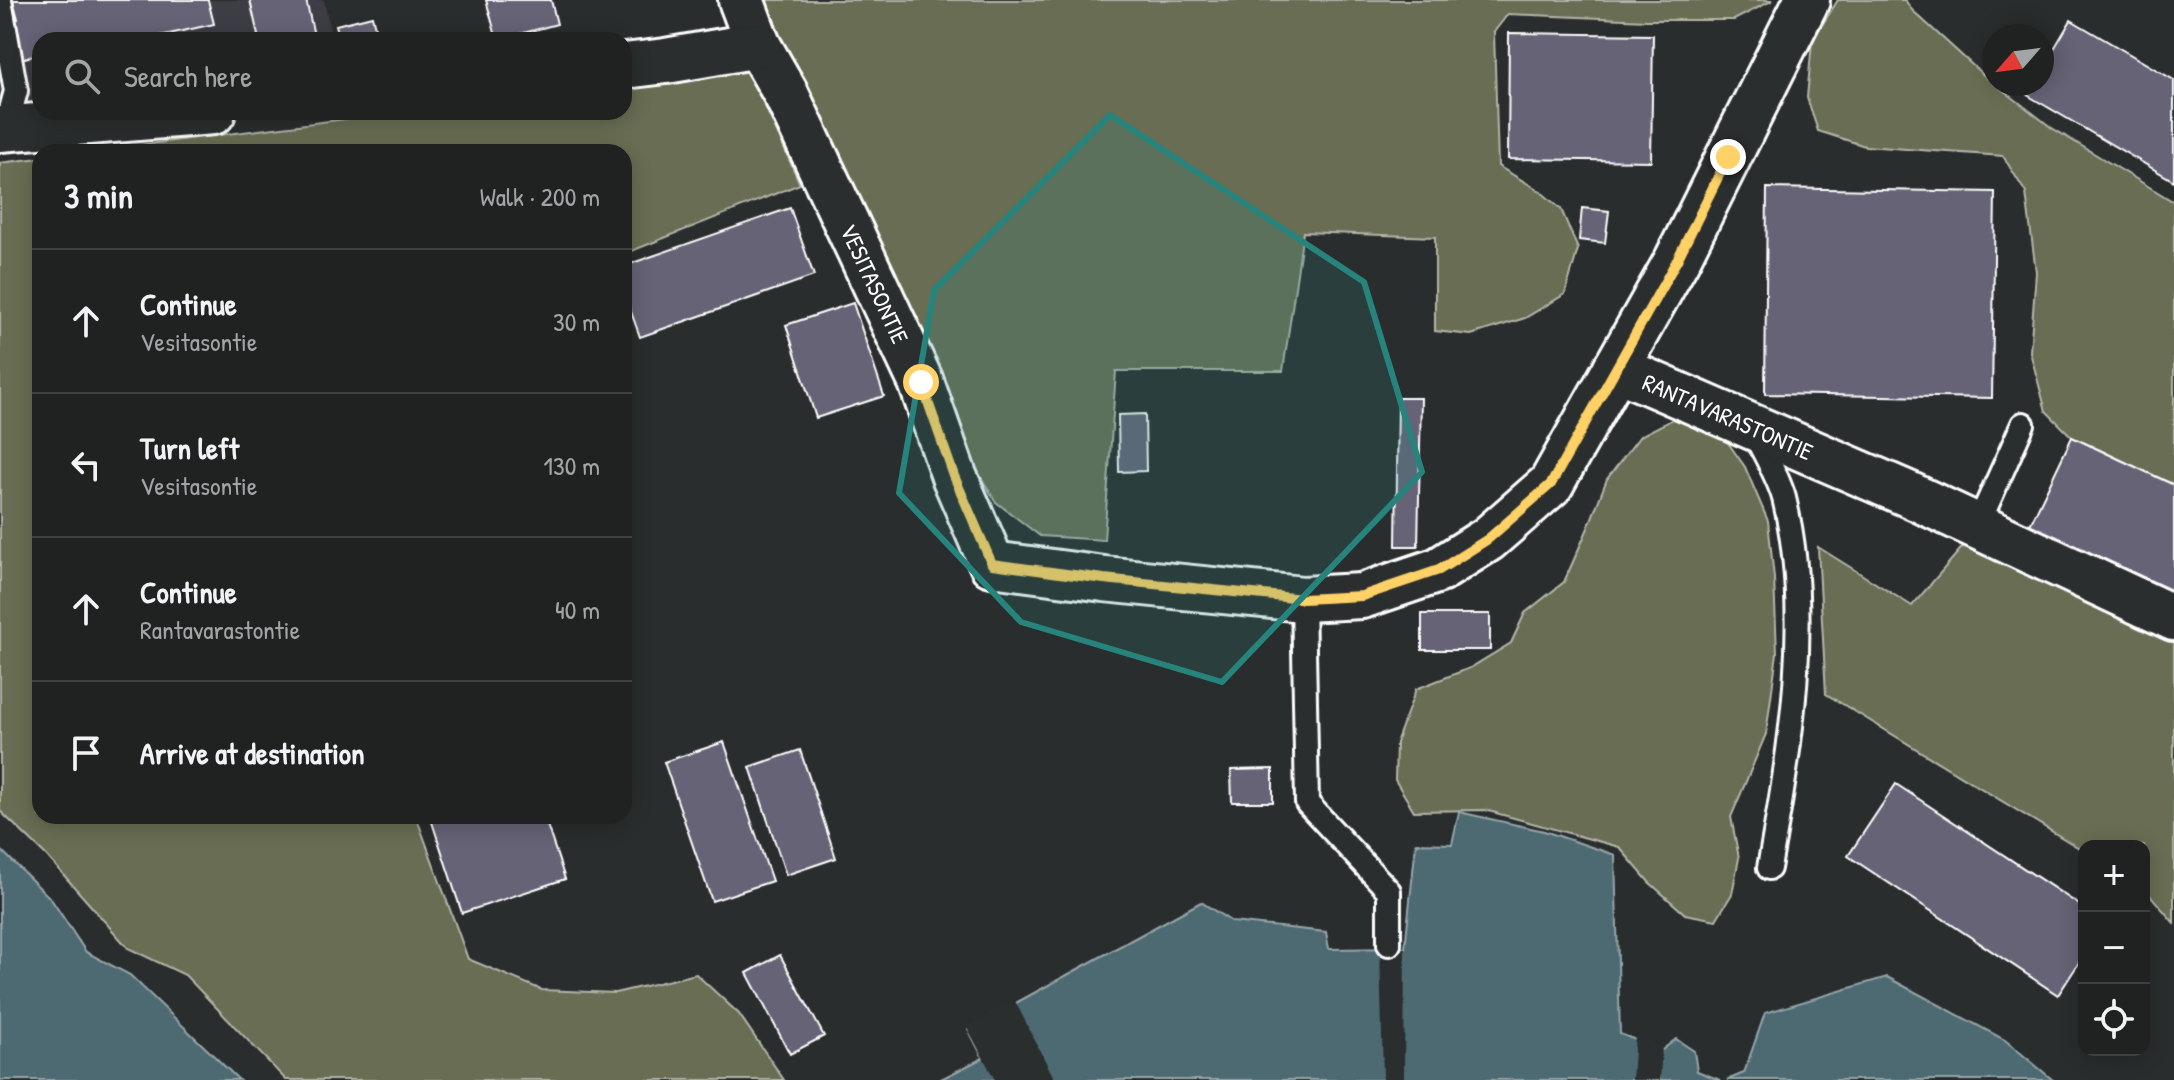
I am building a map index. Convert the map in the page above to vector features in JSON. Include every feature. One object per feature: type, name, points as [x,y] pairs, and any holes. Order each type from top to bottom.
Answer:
[{"type":"street","name":"VESITASONTIE","points":[[741,0],[758,45],[786,94],[921,382],[954,476],[992,564],[1303,599],[1362,596],[1439,570],[1488,539],[1551,484],[1616,368]]},
{"type":"street","name":"RANTAVARASTONTIE","points":[[1807,0],[1677,260],[1616,368],[1908,494],[2174,618]]},
{"type":"street","points":[[632,65],[758,45]]},
{"type":"street","points":[[3,128],[108,120]]},
{"type":"lane","points":[[0,1],[16,91],[3,128]]},
{"type":"lane","points":[[1977,527],[2023,424]]},
{"type":"lane","points":[[1751,426],[1783,495],[1796,574],[1796,656],[1788,758],[1769,868]]},
{"type":"lane","points":[[1303,599],[1307,803],[1389,891],[1389,944]]},
{"type":"highlighted area","points":[[1110,115],[1364,282],[1422,472],[1222,682],[1021,622],[899,493],[934,290]]},
{"type":"shaded area","points":[[0,0],[324,0],[330,32],[32,32],[32,113],[0,115]]},
{"type":"green space","points":[[764,0],[1773,0],[1734,20],[1508,14],[1494,32],[1498,166],[1540,191],[1561,209],[1578,249],[1565,294],[1525,318],[1471,335],[1435,331],[1435,237],[1303,232],[1283,371],[1116,371],[1104,540],[1040,536],[996,502],[959,441],[842,164]]},
{"type":"green space","points":[[1838,0],[1905,0],[1982,74],[1982,96],[2011,96],[2052,128],[2174,202],[2174,485],[2072,437],[2046,411],[2030,352],[2036,272],[2026,193],[2003,156],[1865,146],[1818,131],[1807,98],[1812,41]]},
{"type":"green space","points":[[748,68],[800,184],[632,251],[632,144],[149,144],[337,120],[632,120],[632,82]]},
{"type":"green space","points":[[32,159],[32,824],[419,824],[468,959],[542,990],[615,993],[696,974],[739,1014],[784,1080],[286,1080],[185,975],[128,948],[46,855],[0,811],[0,163]]},
{"type":"green space","points":[[1677,417],[1724,437],[1745,467],[1768,521],[1774,578],[1777,653],[1766,734],[1731,817],[1739,858],[1732,894],[1716,920],[1685,914],[1649,882],[1619,847],[1485,810],[1414,811],[1395,780],[1396,743],[1416,689],[1470,668],[1511,643],[1525,613],[1564,582],[1607,479],[1640,436]]},
{"type":"green space","points":[[1965,544],[2174,640],[2174,923],[2150,895],[2150,840],[2078,840],[2078,847],[1826,694],[1818,547],[1912,606]]},
{"type":"water","points":[[1459,812],[1544,831],[1615,855],[1620,1034],[1662,1050],[1676,1039],[1694,1051],[1697,1071],[1720,1080],[939,1080],[983,1058],[968,1029],[1201,902],[1232,922],[1326,932],[1329,949],[1405,948],[1416,843],[1452,844]]},
{"type":"water","points":[[0,849],[51,899],[86,952],[130,975],[239,1080],[0,1080]]},
{"type":"water","points":[[1887,977],[2005,1040],[2053,1080],[1727,1080],[1744,1073],[1765,1013]]},
{"type":"pier","points":[[1380,948],[1405,948],[1404,1080],[1383,1080]]},
{"type":"pier","points":[[1014,999],[1055,1080],[995,1080],[968,1029],[966,1025]]},
{"type":"pier","points":[[1635,1035],[1662,1045],[1660,1080],[1632,1080]]},
{"type":"building","points":[[13,0],[208,0],[214,24],[178,32],[32,32],[32,56],[21,59],[12,20],[18,19]]},
{"type":"building","points":[[250,0],[306,0],[313,32],[257,32]]},
{"type":"building","points":[[486,0],[551,0],[557,24],[527,32],[495,32]]},
{"type":"building","points":[[372,16],[376,32],[338,32],[336,25]]},
{"type":"building","points":[[2071,20],[2174,80],[2174,181],[2029,96],[2054,96],[2054,49]]},
{"type":"building","points":[[1509,33],[1653,35],[1651,161],[1508,159]]},
{"type":"building","points":[[1767,188],[1995,192],[1992,398],[1765,394]]},
{"type":"building","points":[[790,208],[814,276],[640,337],[632,314],[632,263]]},
{"type":"building","points":[[1582,208],[1609,211],[1605,243],[1579,240]]},
{"type":"building","points":[[853,303],[884,396],[816,418],[786,325]]},
{"type":"building","points":[[1398,398],[1421,398],[1418,546],[1396,546]]},
{"type":"building","points":[[1145,414],[1146,471],[1119,472],[1118,415]]},
{"type":"building","points":[[2072,437],[2174,485],[2174,594],[2029,527]]},
{"type":"building","points":[[1422,614],[1490,614],[1490,650],[1422,650]]},
{"type":"building","points":[[724,742],[772,881],[712,901],[664,762]]},
{"type":"building","points":[[800,750],[836,858],[786,875],[750,767]]},
{"type":"building","points":[[1273,769],[1273,802],[1232,802],[1231,770]]},
{"type":"building","points":[[1896,784],[2078,904],[2078,964],[2058,995],[1848,856]]},
{"type":"building","points":[[433,824],[547,824],[565,879],[462,913]]},
{"type":"building","points":[[780,955],[824,1036],[790,1054],[747,973]]},
{"type":"route","points":[[921,382],[954,476],[992,564],[1303,599],[1362,596],[1439,570],[1488,539],[1551,484],[1677,260],[1728,157]]}]
